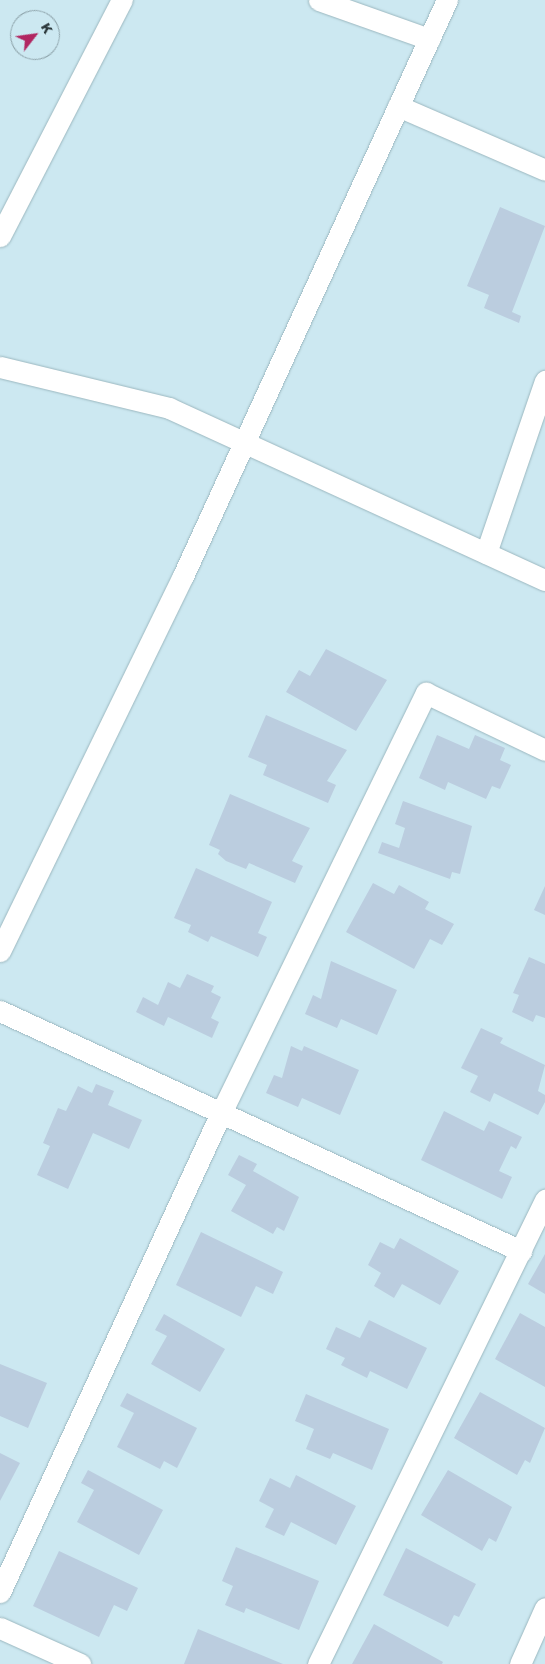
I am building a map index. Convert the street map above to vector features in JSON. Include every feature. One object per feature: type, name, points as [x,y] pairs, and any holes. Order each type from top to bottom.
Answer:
[{"type":"street","points":[[0,236],[122,0]]},
{"type":"street","points":[[319,0],[429,39]]},
{"type":"street","points":[[0,951],[245,441],[447,0]]},
{"type":"street","points":[[398,106],[545,170]]},
{"type":"street","points":[[0,366],[169,408],[245,441],[545,580]]},
{"type":"street","points":[[486,553],[545,381]]},
{"type":"street","points":[[0,1592],[220,1115],[426,694],[545,750]]},
{"type":"street","points":[[0,1011],[220,1115],[521,1251]]},
{"type":"street","points":[[318,1664],[545,1200]]},
{"type":"street","points":[[520,1664],[545,1608]]},
{"type":"street","points":[[0,1628],[80,1664]]},
{"type":"building","points":[[500,207],[545,226],[512,312],[521,316],[519,323],[484,308],[489,295],[467,286]]},
{"type":"building","points":[[326,649],[387,680],[356,731],[286,692],[299,670],[310,676]]},
{"type":"building","points":[[266,715],[347,750],[327,781],[336,785],[328,803],[263,775],[267,765],[248,757]]},
{"type":"building","points":[[437,735],[469,749],[475,735],[505,748],[500,760],[511,765],[500,789],[492,786],[486,799],[448,782],[445,790],[419,778]]},
{"type":"building","points":[[230,794],[310,828],[292,861],[303,866],[295,883],[249,863],[246,869],[226,861],[218,854],[220,850],[209,845]]},
{"type":"building","points":[[403,801],[472,826],[460,874],[452,872],[450,879],[378,853],[382,842],[399,848],[405,828],[395,824]]},
{"type":"building","points":[[196,868],[272,902],[258,933],[267,937],[258,957],[211,936],[208,942],[188,932],[191,925],[174,918]]},
{"type":"building","points":[[373,883],[394,894],[399,885],[429,902],[425,909],[454,924],[442,945],[430,939],[414,969],[346,932]]},
{"type":"building","points":[[545,886],[545,915],[534,910]]},
{"type":"building","points":[[529,957],[545,964],[545,1018],[536,1015],[533,1022],[512,1012],[519,995],[513,993]]},
{"type":"building","points":[[331,961],[397,990],[377,1035],[341,1019],[337,1028],[305,1014],[313,995],[321,999]]},
{"type":"building","points":[[187,974],[214,986],[211,992],[221,997],[211,1018],[219,1022],[212,1038],[168,1017],[164,1026],[136,1012],[143,997],[158,1005],[168,982],[180,988]]},
{"type":"building","points":[[481,1028],[503,1038],[500,1043],[545,1065],[538,1091],[545,1095],[545,1102],[538,1115],[494,1093],[490,1102],[470,1092],[478,1076],[461,1068]]},
{"type":"building","points":[[291,1046],[302,1051],[304,1046],[359,1070],[340,1115],[302,1098],[298,1107],[266,1093],[274,1075],[282,1078]]},
{"type":"building","points":[[96,1084],[114,1091],[108,1105],[142,1120],[129,1149],[93,1133],[68,1189],[37,1175],[50,1146],[43,1143],[58,1108],[66,1111],[78,1086],[92,1093]]},
{"type":"building","points":[[444,1111],[484,1131],[489,1121],[522,1137],[516,1149],[511,1146],[499,1171],[512,1177],[502,1199],[421,1160]]},
{"type":"building","points":[[239,1155],[257,1164],[253,1171],[299,1197],[284,1231],[277,1227],[273,1234],[231,1211],[246,1185],[228,1175]]},
{"type":"building","points":[[201,1232],[283,1272],[273,1294],[256,1286],[241,1317],[176,1285]]},
{"type":"building","points":[[400,1238],[459,1271],[440,1305],[402,1284],[394,1298],[374,1286],[381,1273],[368,1265],[380,1242],[394,1249]]},
{"type":"building","points":[[545,1254],[545,1294],[528,1284]]},
{"type":"building","points":[[520,1313],[545,1327],[545,1387],[495,1359]]},
{"type":"building","points":[[164,1314],[225,1349],[200,1392],[151,1364],[167,1336],[155,1330]]},
{"type":"building","points":[[369,1320],[427,1348],[407,1389],[370,1371],[367,1378],[341,1365],[345,1358],[326,1349],[336,1327],[360,1338]]},
{"type":"building","points":[[0,1364],[47,1383],[28,1428],[0,1416]]},
{"type":"building","points":[[480,1392],[545,1428],[530,1463],[525,1460],[517,1475],[454,1438]]},
{"type":"building","points":[[127,1393],[197,1428],[177,1468],[164,1461],[160,1469],[117,1447],[134,1413],[120,1406]]},
{"type":"building","points":[[306,1394],[389,1429],[372,1470],[333,1453],[330,1459],[306,1449],[314,1429],[295,1421]]},
{"type":"building","points":[[0,1453],[20,1463],[0,1501]]},
{"type":"building","points":[[88,1470],[163,1510],[139,1555],[77,1522],[94,1490],[81,1483]]},
{"type":"building","points":[[448,1470],[512,1507],[496,1542],[489,1538],[482,1551],[421,1515]]},
{"type":"building","points":[[296,1475],[356,1506],[336,1545],[291,1522],[284,1536],[265,1527],[274,1509],[259,1501],[270,1478],[290,1488]]},
{"type":"building","points":[[236,1547],[319,1581],[299,1630],[246,1608],[244,1613],[225,1605],[233,1586],[222,1581]]},
{"type":"building","points":[[406,1548],[476,1584],[459,1617],[454,1615],[448,1627],[383,1595]]},
{"type":"building","points":[[59,1551],[138,1588],[127,1611],[114,1605],[99,1637],[33,1606]]},
{"type":"building","points":[[374,1624],[443,1662],[442,1664],[352,1664]]},
{"type":"building","points":[[198,1629],[283,1664],[184,1664]]}]
